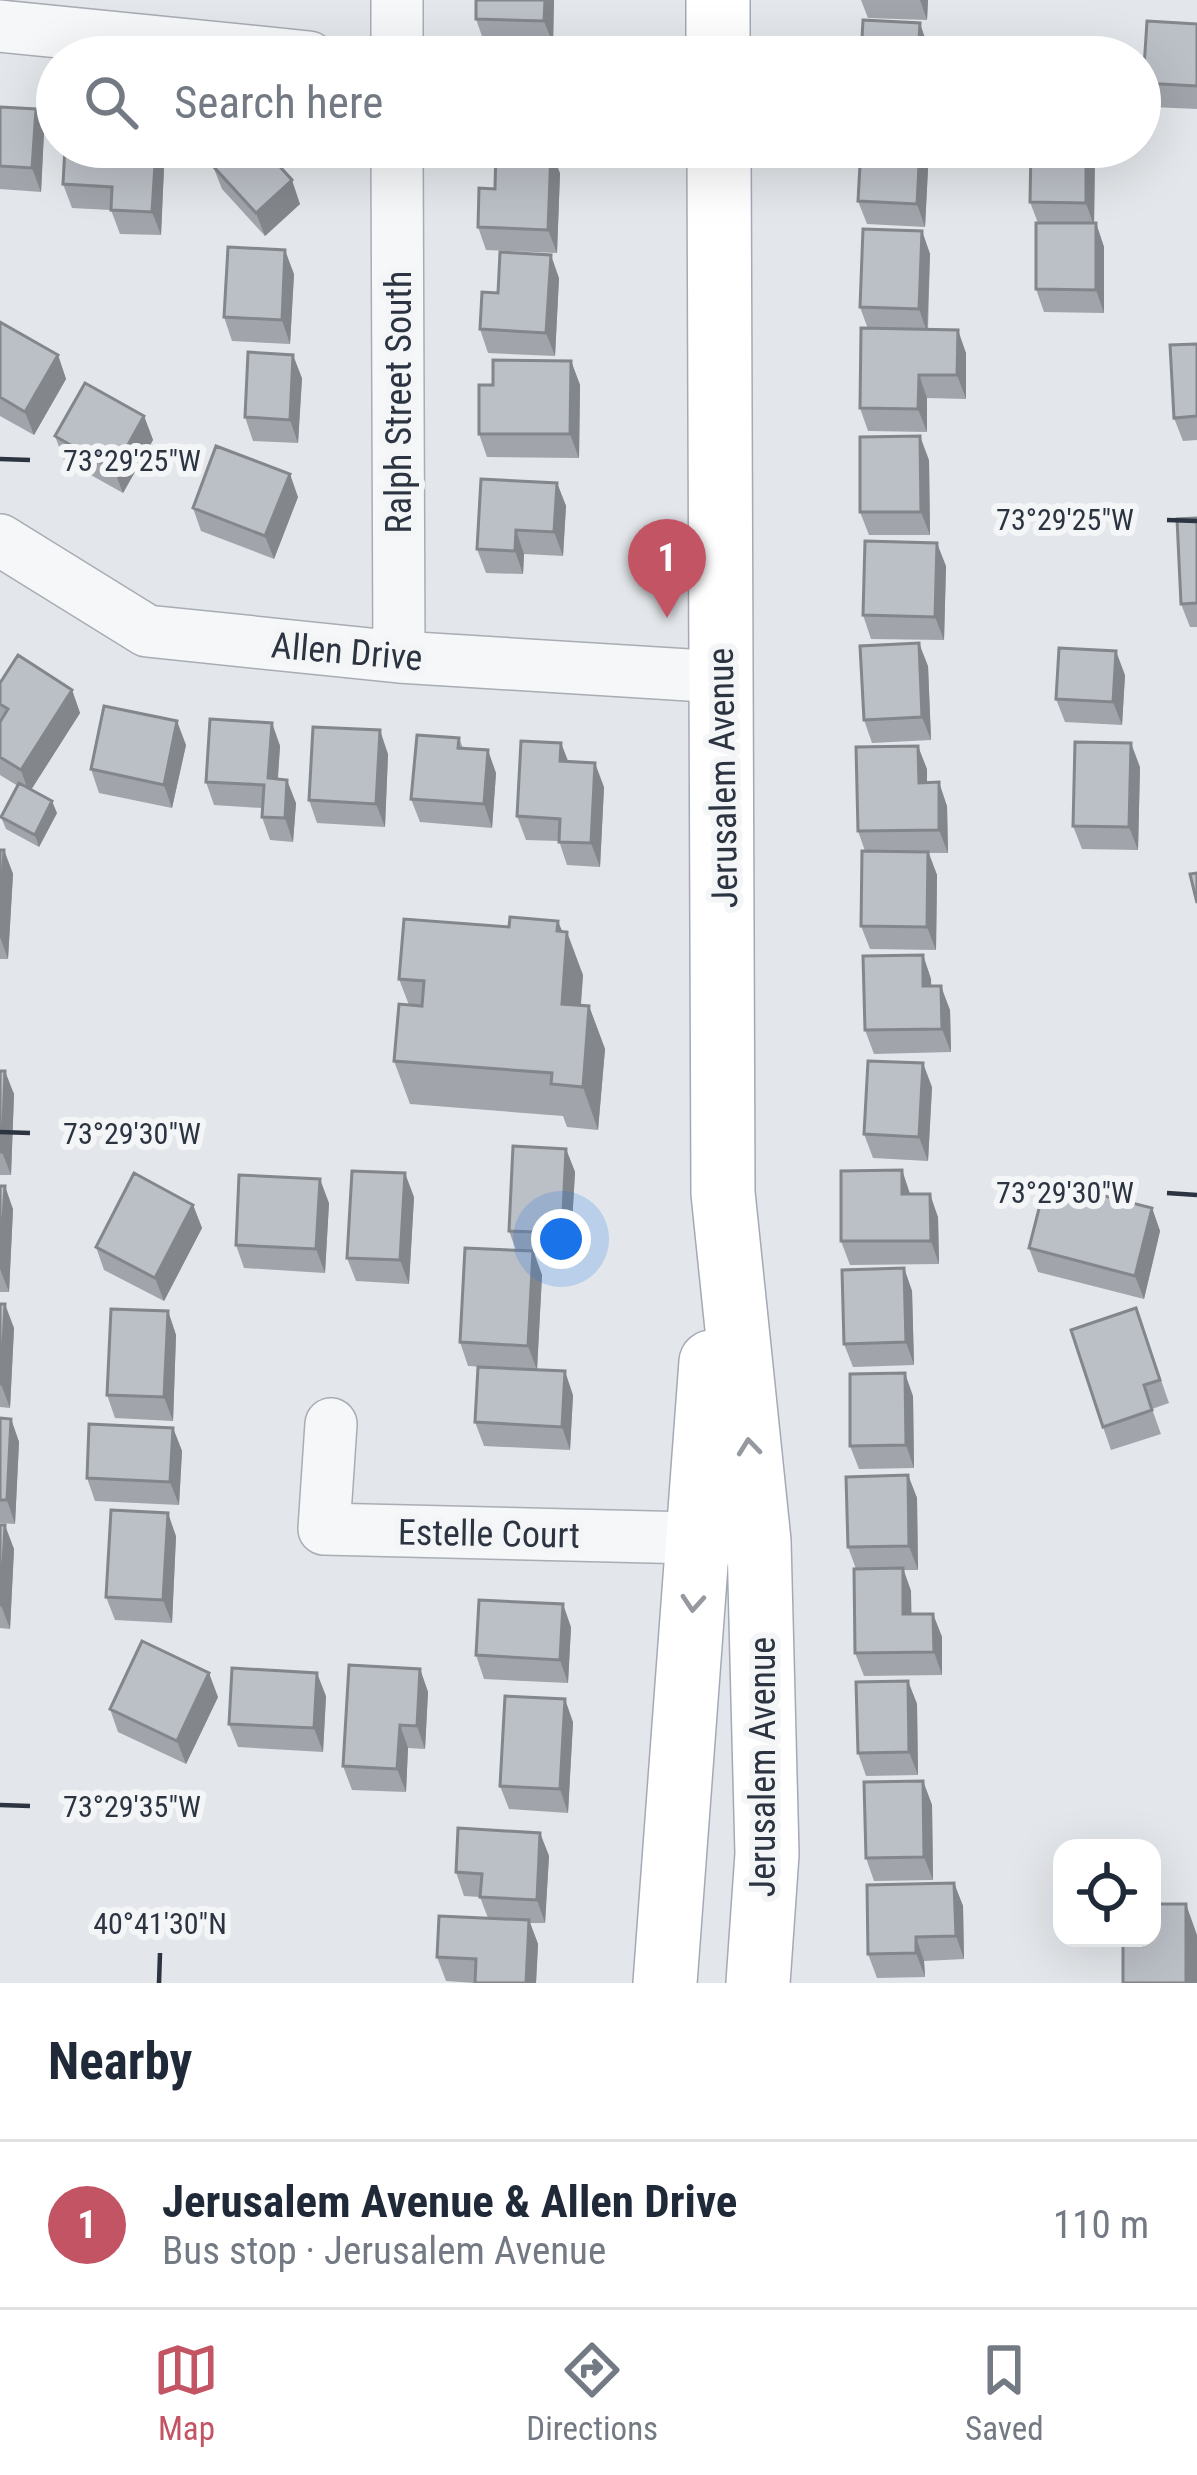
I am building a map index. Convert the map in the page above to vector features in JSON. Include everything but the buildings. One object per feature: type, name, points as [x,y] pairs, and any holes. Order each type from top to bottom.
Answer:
[{"type":"main road","points":[[718,0],[718,36]]},
{"type":"main road","name":"Jerusalem Avenue","points":[[719,168],[729,1539],[767,1853],[758,1983]]},
{"type":"main road","name":"Jerusalem Avenue","points":[[665,1983],[729,1539]]},
{"type":"street","points":[[397,0],[397,36]]},
{"type":"street","points":[[0,26],[100,36]]},
{"type":"street","name":"Ralph Street South","points":[[397,168],[398,657]]},
{"type":"street","name":"Allen Drive","points":[[0,540],[147,632],[398,657],[721,677]]},
{"type":"street","name":"Estelle Court","points":[[331,1424],[324,1529],[729,1539]]},
{"type":"place","name":"Jerusalem Avenue & Allen Drive","points":[[667,618]]}]
